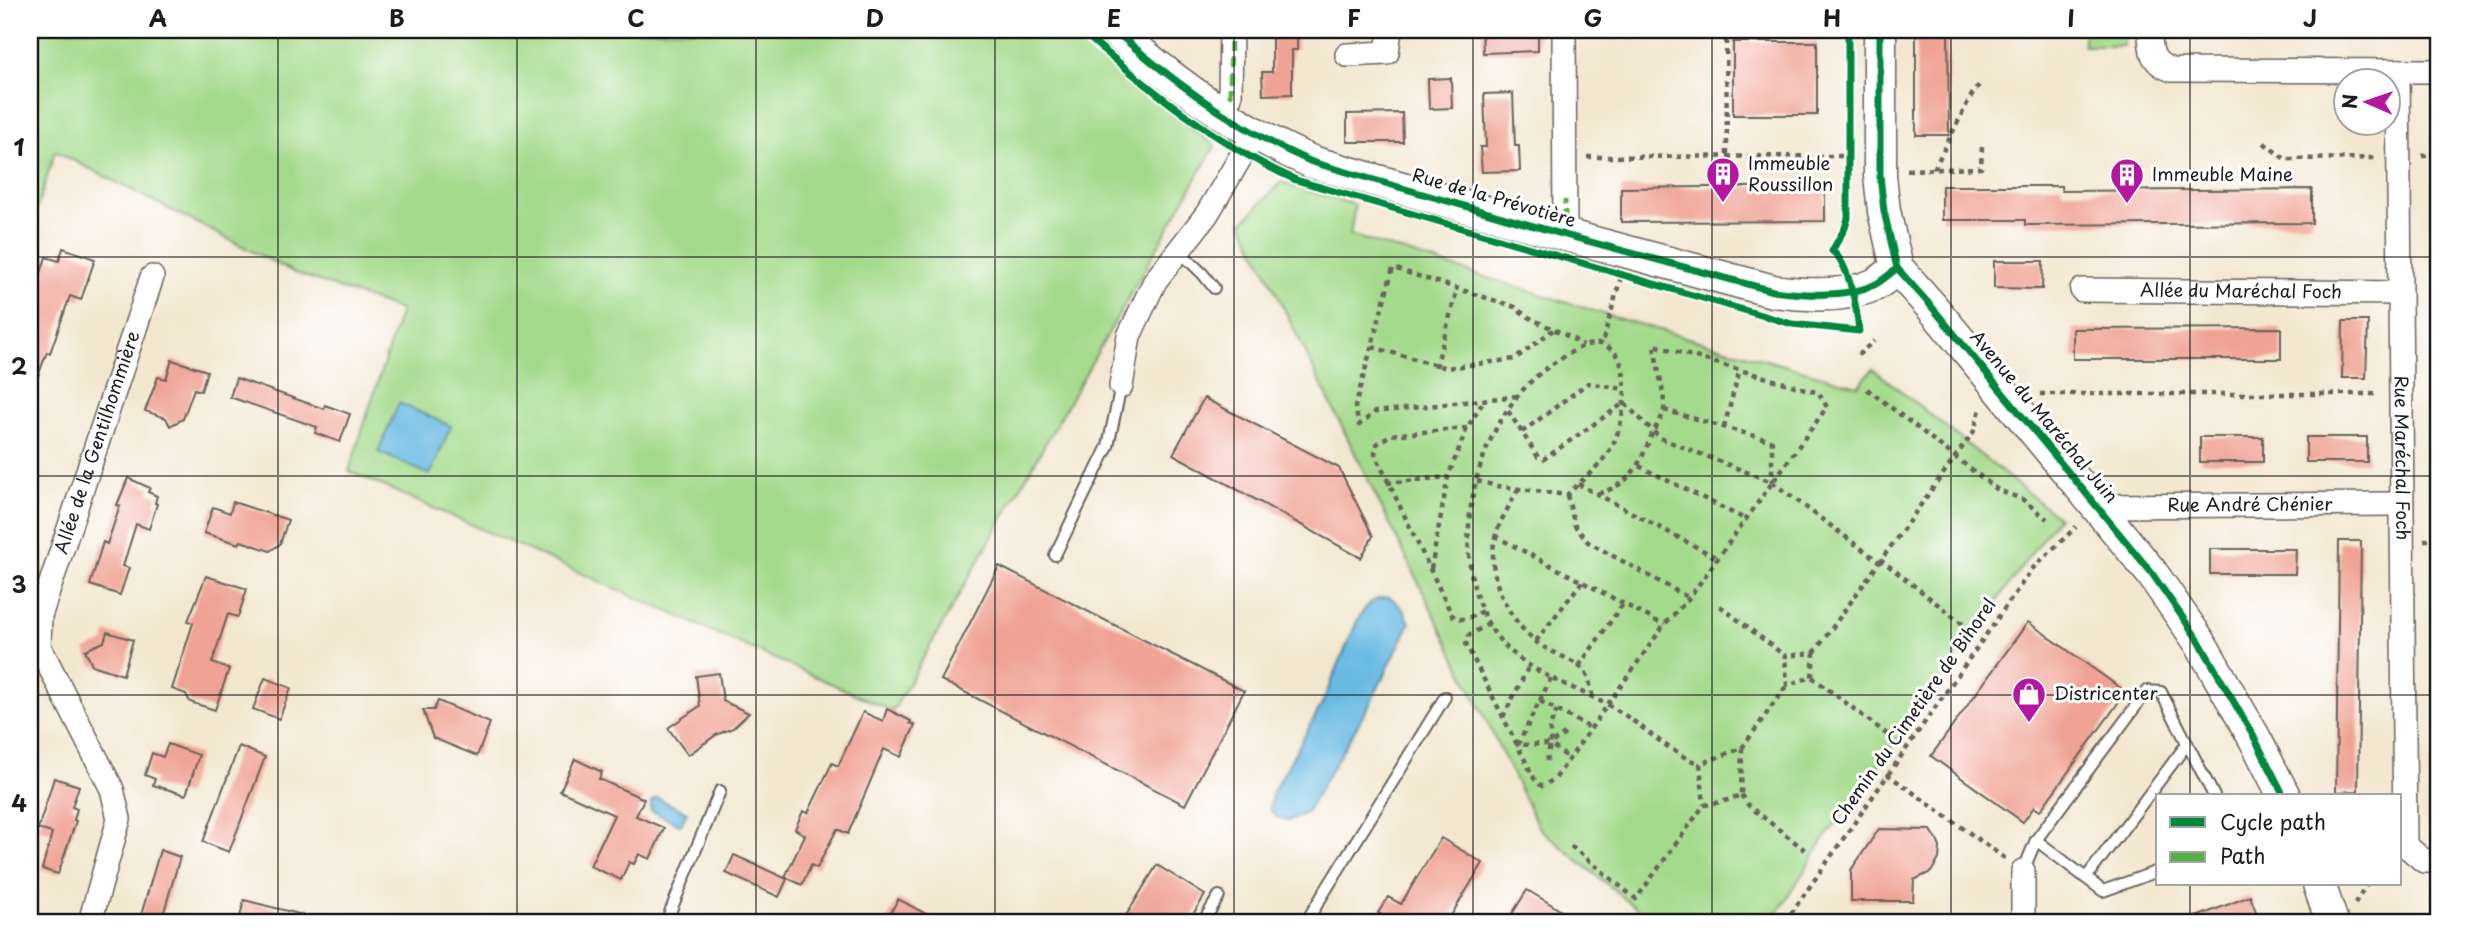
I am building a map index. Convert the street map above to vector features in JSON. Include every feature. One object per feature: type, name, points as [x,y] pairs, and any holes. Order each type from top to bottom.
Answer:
[{"type":"street","name":"Rue de la Prévotière","points":[[1114,30],[1181,85],[1283,150],[1312,162],[1747,285],[1800,295],[1848,292],[1875,285],[1897,268]]},
{"type":"street","points":[[1230,97],[1231,30]]},
{"type":"street","points":[[1347,55],[1387,53],[1390,30]]},
{"type":"street","points":[[1564,30],[1564,235]]},
{"type":"street","name":"Avenue du Maréchal Juin","points":[[1880,30],[1880,176],[1884,211],[1897,268],[2087,516],[2151,572],[2199,641],[2255,738],[2283,794]]},
{"type":"street","points":[[2150,30],[2150,46],[2154,57],[2160,66],[2172,70],[2332,71]]},
{"type":"street","points":[[2402,71],[2438,71]]},
{"type":"street","points":[[1121,386],[1129,335],[1155,281],[1207,214],[1257,134]]},
{"type":"street","name":"Rue Maréchal Foch","points":[[2398,136],[2404,845],[2424,861],[2438,861]]},
{"type":"street","name":"Allée de la Gentilhommière","points":[[90,922],[119,819],[113,789],[39,646],[40,616],[152,277]]},
{"type":"street","name":"Allée du Maréchal Foch","points":[[2082,290],[2400,293]]},
{"type":"street","name":"Rue André Chénier","points":[[2087,516],[2401,504]]},
{"type":"street","points":[[2023,871],[2023,922]]},
{"type":"street","points":[[2320,886],[2332,922]]},
{"type":"lane","points":[[1178,251],[1214,288]]},
{"type":"lane","points":[[1055,555],[1108,446],[1121,386]]},
{"type":"lane","points":[[2023,871],[2036,840],[2147,691],[2161,692],[2213,794]]},
{"type":"lane","points":[[1307,922],[1445,697]]},
{"type":"lane","points":[[2086,878],[2187,744]]},
{"type":"lane","points":[[666,922],[720,792]]},
{"type":"lane","points":[[2036,840],[2103,891],[2156,872]]},
{"type":"lane","points":[[1203,922],[1219,896]]},
{"type":"path","points":[[1726,30],[1727,156]]},
{"type":"path","points":[[1934,169],[1971,96],[1981,82]]},
{"type":"path","points":[[2264,143],[2285,159],[2438,155]]},
{"type":"path","points":[[1906,170],[1981,168],[1982,146]]},
{"type":"path","points":[[1564,157],[1849,156]]},
{"type":"path","points":[[1517,396],[1375,412],[1359,425],[1354,407],[1392,268],[1515,307],[1528,318],[1583,345]]},
{"type":"path","points":[[1613,271],[1634,277]]},
{"type":"path","points":[[1602,344],[1622,273]]},
{"type":"path","points":[[1436,366],[1457,290]]},
{"type":"path","points":[[1372,347],[1447,368],[1515,359],[1553,330]]},
{"type":"path","points":[[1857,355],[1874,341]]},
{"type":"path","points":[[1567,495],[1612,447],[1624,403],[1619,360],[1614,351],[1602,344],[1583,345],[1545,367],[1517,396],[1487,449],[1477,481],[1471,510],[1468,555],[1475,594],[1489,624],[1513,654],[1551,678],[1608,705],[1684,759],[1700,764],[1742,748],[1787,685],[1812,677]]},
{"type":"path","points":[[1489,624],[1470,634],[1466,644],[1535,780],[1542,786],[1555,779],[1664,625],[1689,598],[1827,407],[1819,393],[1654,345],[1664,410],[1639,466],[1622,483],[1596,494]]},
{"type":"path","points":[[1724,427],[1740,369]]},
{"type":"path","points":[[1522,432],[1588,383],[1624,388]]},
{"type":"path","points":[[1867,389],[1998,490],[2022,499],[2047,519]]},
{"type":"path","points":[[2068,394],[2401,393]]},
{"type":"path","points":[[1431,570],[1448,477],[1467,428],[1485,399]]},
{"type":"path","points":[[1507,410],[1538,457],[1545,459],[1624,403]]},
{"type":"path","points":[[1624,403],[1660,438],[1772,482],[1968,628]]},
{"type":"path","points":[[1812,677],[1814,653],[1974,431],[1982,404]]},
{"type":"path","points":[[1664,410],[1772,441],[1772,482]]},
{"type":"path","points":[[1467,428],[1398,434],[1382,439],[1377,444],[1375,454],[1452,615],[1457,620],[1462,620],[1482,611]]},
{"type":"path","points":[[1639,466],[1745,519]]},
{"type":"path","points":[[1387,483],[1448,477]]},
{"type":"path","points":[[1477,481],[1567,495]]},
{"type":"path","points":[[1577,484],[1717,558]]},
{"type":"path","points":[[1518,489],[1495,536],[1492,566],[1501,596],[1513,617],[1536,642],[1586,673],[1593,699]]},
{"type":"path","points":[[1567,495],[1575,526],[1588,542],[1689,598]]},
{"type":"path","points":[[1495,536],[1664,625]]},
{"type":"path","points":[[1536,642],[1582,582]]},
{"type":"path","points":[[1578,666],[1623,604]]},
{"type":"path","points":[[1720,606],[1785,656],[1814,653]]},
{"type":"path","points":[[1785,656],[1787,685]]},
{"type":"path","points":[[1503,717],[1530,666]]},
{"type":"path","points":[[1812,677],[1888,735]]},
{"type":"path","points":[[1518,745],[1551,678]]},
{"type":"path","points":[[1540,701],[1592,729]]},
{"type":"path","points":[[1547,761],[1550,726],[1557,710]]},
{"type":"path","points":[[1518,745],[1550,744],[1565,734]]},
{"type":"path","points":[[1550,744],[1570,759]]},
{"type":"path","points":[[1742,748],[1741,795],[1749,806],[1805,850]]},
{"type":"path","points":[[1571,846],[1636,899],[1704,805],[1700,764]]},
{"type":"path","points":[[1887,774],[2023,871]]},
{"type":"path","points":[[1704,805],[1741,795]]},
{"type":"green space","points":[[30,30],[1065,30],[1215,146],[893,711],[349,471],[401,310],[293,272],[55,151],[30,231]]},
{"type":"green space","points":[[2084,30],[2124,30],[2124,46],[2084,46]]},
{"type":"green space","points":[[1281,182],[1355,205],[1350,235],[1610,316],[1858,386],[1873,369],[2058,517],[1821,844],[1772,922],[1653,922],[1539,828],[1242,223]]},
{"type":"water","points":[[399,403],[451,426],[430,475],[378,452]]},
{"type":"water","points":[[1390,597],[1403,609],[1410,623],[1371,702],[1306,813],[1288,821],[1276,817],[1270,810],[1272,794],[1322,704],[1357,621],[1370,603]]},
{"type":"water","points":[[657,798],[687,812],[681,825],[651,811],[651,802]]},
{"type":"building","points":[[1272,30],[1297,30],[1297,50],[1292,50],[1292,94],[1263,95],[1262,72],[1272,72]]},
{"type":"building","points":[[1482,30],[1538,30],[1538,51],[1483,53]]},
{"type":"building","points":[[1916,30],[1948,30],[1949,135],[1916,135]]},
{"type":"building","points":[[1733,42],[1817,42],[1817,115],[1733,115]]},
{"type":"building","points":[[1451,78],[1452,108],[1429,109],[1428,79]]},
{"type":"building","points":[[1513,93],[1515,146],[1519,146],[1520,171],[1482,172],[1480,147],[1486,147],[1484,94]]},
{"type":"building","points":[[1402,113],[1403,142],[1347,142],[1347,114]]},
{"type":"building","name":"Immeuble Maine","points":[[1942,186],[2061,186],[2062,191],[2312,189],[2312,223],[2025,225],[2025,220],[1942,220]]},
{"type":"building","name":"Immeuble Roussillon","points":[[1825,187],[1825,221],[1621,222],[1621,188]]},
{"type":"building","points":[[63,248],[95,259],[81,300],[70,296],[50,353],[47,352],[30,392],[30,308],[46,257],[59,261]]},
{"type":"building","points":[[1994,261],[2043,261],[2042,289],[1994,288]]},
{"type":"building","points":[[2343,321],[2368,321],[2366,378],[2342,378]]},
{"type":"building","points":[[2281,328],[2281,359],[2073,359],[2073,329]]},
{"type":"building","points":[[172,360],[207,371],[201,391],[194,389],[183,419],[170,426],[166,418],[145,411],[158,377],[166,379]]},
{"type":"building","points":[[236,378],[324,409],[325,405],[350,414],[340,442],[315,433],[317,427],[230,397]]},
{"type":"building","points":[[1204,398],[1339,468],[1373,536],[1361,558],[1173,454]]},
{"type":"building","points":[[2200,437],[2263,437],[2263,462],[2200,462]]},
{"type":"building","points":[[2306,437],[2367,437],[2367,462],[2306,462]]},
{"type":"building","points":[[128,478],[150,488],[148,492],[157,496],[157,504],[149,529],[136,524],[123,566],[129,568],[120,595],[90,585],[103,542],[107,544],[120,506],[117,505]]},
{"type":"building","points":[[233,502],[288,520],[280,544],[270,551],[204,533],[213,507],[230,513]]},
{"type":"building","points":[[2339,541],[2361,541],[2358,791],[2336,792]]},
{"type":"building","points":[[2210,549],[2296,549],[2295,574],[2210,574]]},
{"type":"building","points":[[999,566],[1244,691],[1185,805],[941,680]]},
{"type":"building","points":[[206,576],[247,589],[238,617],[228,614],[212,663],[229,669],[215,710],[190,702],[186,694],[172,689],[193,623],[188,621]]},
{"type":"building","name":"Districenter","points":[[2028,622],[2126,692],[2040,811],[2034,807],[2023,822],[1931,756]]},
{"type":"building","points":[[107,632],[133,640],[123,675],[92,665],[85,650],[104,642]]},
{"type":"building","points":[[719,673],[723,701],[749,713],[733,728],[716,735],[688,755],[668,728],[700,706],[696,676]]},
{"type":"building","points":[[265,678],[291,688],[279,719],[253,709]]},
{"type":"building","points":[[438,701],[490,723],[477,756],[433,738],[423,710],[434,710]]},
{"type":"building","points":[[887,709],[915,725],[901,757],[884,749],[848,834],[837,829],[817,868],[811,865],[802,885],[785,877],[805,835],[795,829],[803,811],[808,813],[832,763],[838,766],[863,712],[883,721]]},
{"type":"building","points":[[168,744],[199,755],[186,795],[153,785],[155,779],[145,775],[152,753],[163,757]]},
{"type":"building","points":[[239,746],[265,757],[229,852],[203,842]]},
{"type":"building","points":[[575,759],[602,772],[599,779],[644,799],[636,816],[664,828],[650,859],[639,854],[634,864],[629,862],[621,880],[590,866],[614,815],[560,791]]},
{"type":"building","points":[[54,778],[79,786],[72,807],[77,809],[76,821],[58,874],[42,869],[52,833],[38,829]]},
{"type":"building","points":[[1879,829],[1931,830],[1936,838],[1940,847],[1939,859],[1931,872],[1914,880],[1913,901],[1851,901],[1851,870]]},
{"type":"building","points":[[1441,838],[1483,863],[1447,922],[1390,922],[1391,920],[1378,913],[1388,897],[1401,904]]},
{"type":"building","points":[[160,850],[180,857],[161,922],[139,922]]},
{"type":"building","points":[[734,855],[787,879],[779,897],[726,873]]},
{"type":"building","points":[[1157,865],[1205,895],[1188,922],[1122,922]]},
{"type":"building","points":[[1527,890],[1549,903],[1578,922],[1507,922]]},
{"type":"building","points":[[2250,896],[2260,922],[2186,922],[2186,921]]},
{"type":"building","points":[[898,899],[941,922],[886,922]]},
{"type":"building","points":[[244,900],[303,915],[302,922],[239,922]]},
{"type":"marked path","points":[[1230,97],[1231,30]]},
{"type":"marked path","points":[[1565,200],[1565,235]]},
{"type":"cycle path","points":[[1080,30],[1156,93],[1210,132],[1266,166],[1296,180],[1792,324],[1859,331],[1847,276],[1843,265],[1832,251],[1848,218],[1848,30]]},
{"type":"cycle path","points":[[1114,30],[1208,104],[1259,136],[1312,162],[1565,235],[1773,291],[1811,294],[1850,292],[1874,285],[1897,268]]},
{"type":"cycle path","points":[[1880,30],[1880,176],[1884,211],[1897,268],[2151,572],[2199,641],[2283,794]]},
{"type":"place","name":"Immeuble Roussillon","points":[[1723,204]]},
{"type":"place","name":"Immeuble Maine","points":[[2127,205]]},
{"type":"place","name":"Districenter","points":[[2029,724]]}]
